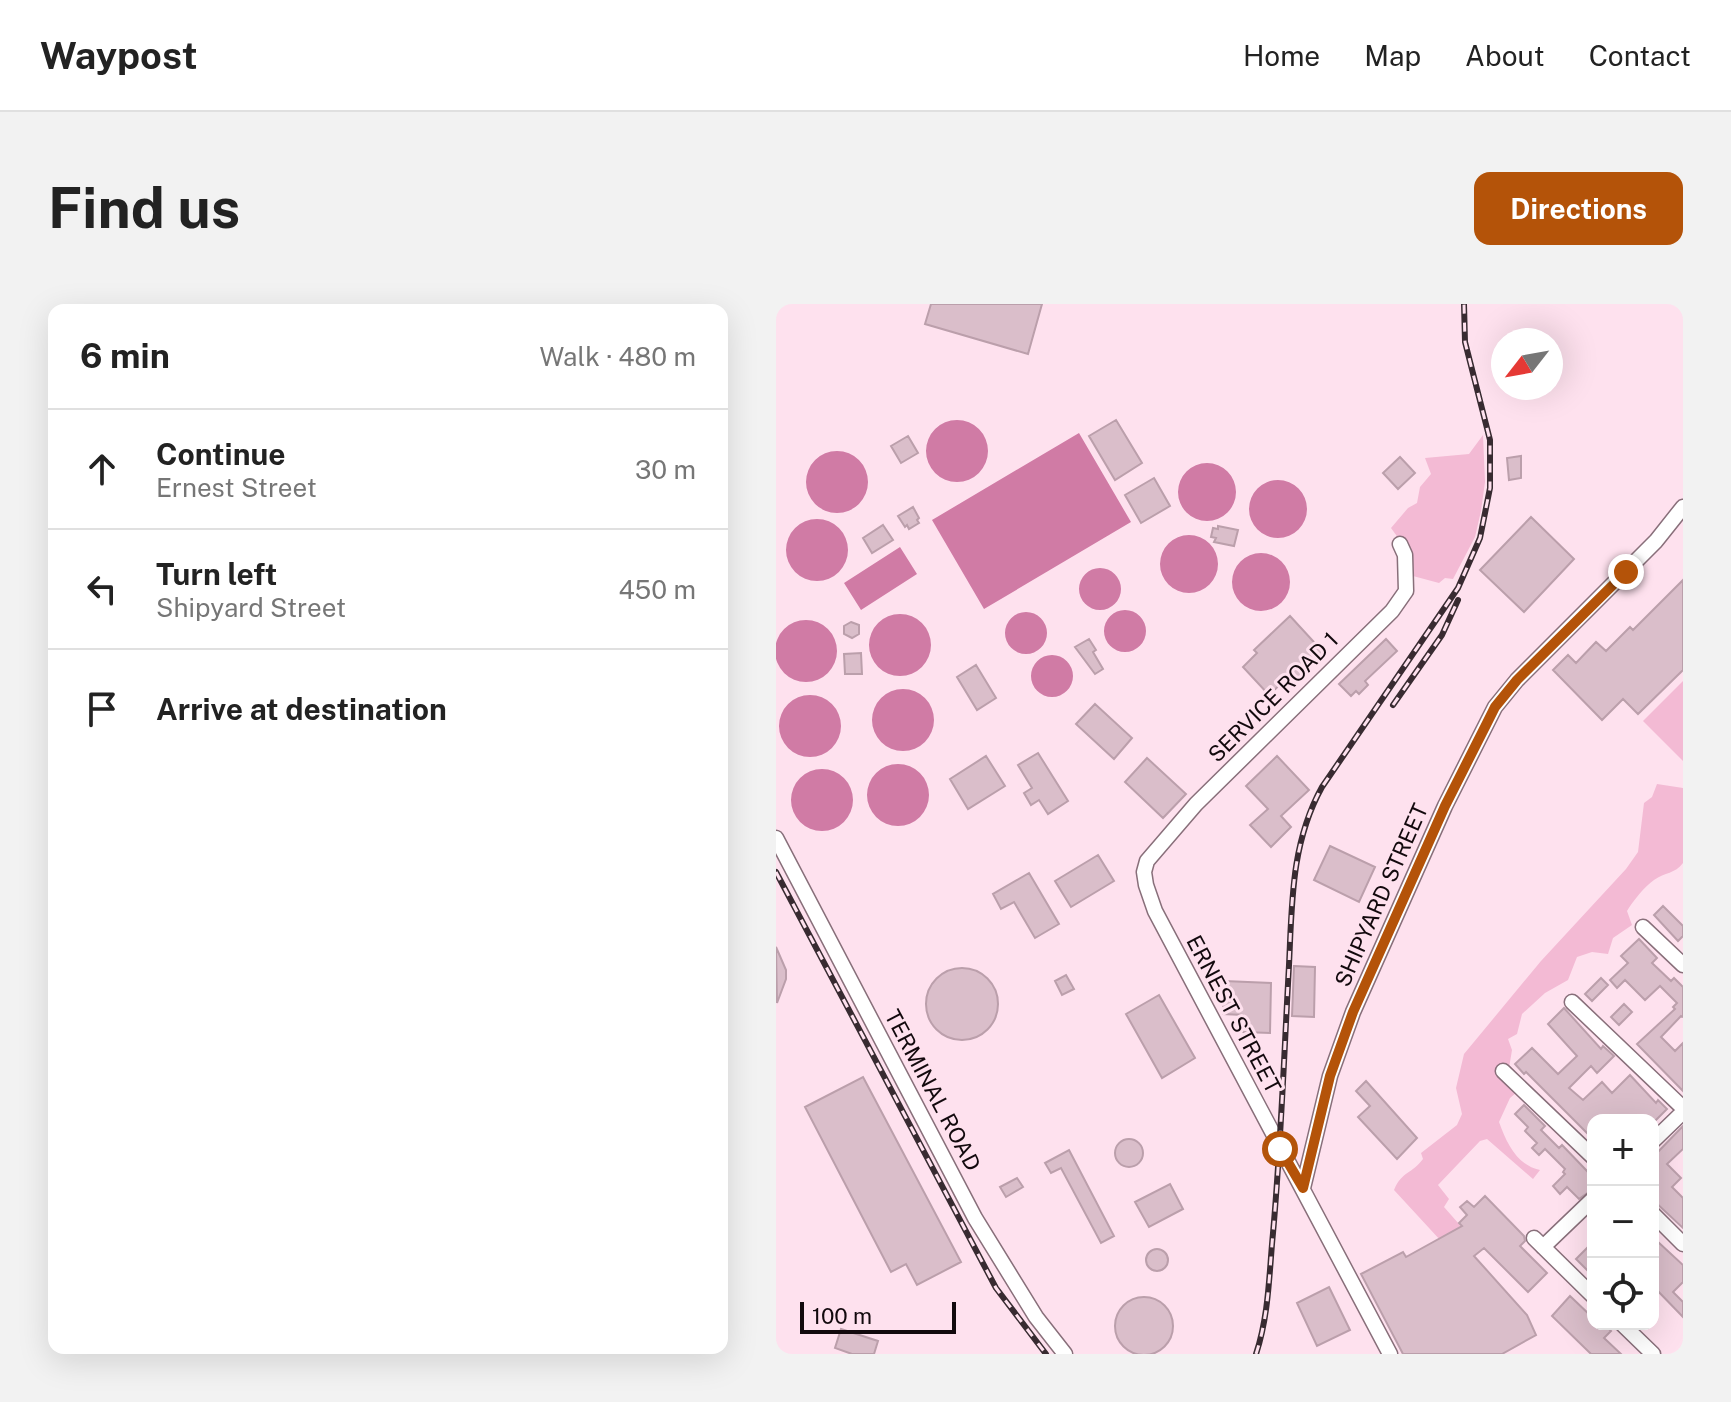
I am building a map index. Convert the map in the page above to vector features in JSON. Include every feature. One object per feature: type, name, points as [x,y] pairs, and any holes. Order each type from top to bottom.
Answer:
[{"type":"street","name":"SHIPYARD STREET","points":[[1303,1188],[1330,1076],[1353,1012],[1445,806],[1495,707],[1517,680],[1639,558],[1683,507]]},
{"type":"street","name":"SERVICE ROAD 1","points":[[1147,861],[1202,797],[1392,611],[1406,591],[1402,550]]},
{"type":"street","name":"TERMINAL ROAD","points":[[776,838],[975,1218],[1029,1307],[1065,1354]]},
{"type":"street","name":"ERNEST STREET","points":[[1147,861],[1144,872],[1146,885],[1155,911],[1390,1354]]},
{"type":"street","points":[[1643,927],[1683,965]]},
{"type":"street","points":[[1572,1002],[1683,1110],[1659,1135]]},
{"type":"street","points":[[1503,1071],[1587,1151]]},
{"type":"street","points":[[1587,1204],[1539,1243],[1587,1290]]},
{"type":"street","points":[[1659,1220],[1683,1244]]},
{"type":"street","points":[[1628,1330],[1653,1354]]},
{"type":"shaded area","points":[[951,420],[963,420],[979,429],[986,439],[986,463],[979,473],[963,482],[951,482],[931,468],[926,457],[926,445],[940,425]]},
{"type":"shaded area","points":[[1079,433],[1131,522],[984,609],[932,520]]},
{"type":"shaded area","points":[[1483,435],[1485,482],[1475,537],[1453,579],[1445,578],[1439,583],[1413,576],[1412,557],[1391,528],[1408,508],[1417,503],[1420,487],[1431,474],[1425,458],[1469,454]]},
{"type":"shaded area","points":[[831,451],[843,451],[859,460],[866,470],[866,494],[859,504],[843,513],[831,513],[811,499],[806,488],[806,476],[820,456]]},
{"type":"shaded area","points":[[1207,463],[1228,471],[1236,492],[1228,513],[1207,521],[1186,513],[1178,492],[1186,471]]},
{"type":"shaded area","points":[[1278,480],[1299,488],[1307,509],[1299,530],[1278,538],[1257,530],[1249,509],[1257,488]]},
{"type":"shaded area","points":[[811,519],[823,519],[839,528],[846,538],[846,562],[839,572],[823,581],[811,581],[791,567],[786,556],[786,544],[800,524]]},
{"type":"shaded area","points":[[1189,535],[1210,543],[1218,564],[1210,585],[1189,593],[1168,585],[1160,564],[1168,543]]},
{"type":"shaded area","points":[[900,547],[917,574],[861,610],[844,583]]},
{"type":"shaded area","points":[[1261,553],[1282,561],[1290,582],[1282,603],[1261,611],[1240,603],[1232,582],[1240,561]]},
{"type":"shaded area","points":[[1100,568],[1115,574],[1121,589],[1115,604],[1100,610],[1085,604],[1079,589],[1085,574]]},
{"type":"shaded area","points":[[1125,610],[1140,616],[1146,631],[1140,646],[1125,652],[1110,646],[1104,631],[1110,616]]},
{"type":"shaded area","points":[[1026,612],[1041,618],[1047,633],[1041,648],[1026,654],[1011,648],[1005,633],[1011,618]]},
{"type":"shaded area","points":[[894,614],[906,614],[922,623],[929,633],[929,657],[922,667],[906,676],[894,676],[874,662],[869,651],[869,639],[883,619]]},
{"type":"shaded area","points":[[806,620],[818,622],[828,629],[835,639],[835,663],[828,673],[818,680],[806,682],[794,680],[784,673],[777,663],[775,651],[777,639],[784,629],[794,622]]},
{"type":"shaded area","points":[[1052,655],[1067,661],[1073,676],[1067,691],[1052,697],[1037,691],[1031,676],[1037,661]]},
{"type":"shaded area","points":[[1683,681],[1683,761],[1643,721]]},
{"type":"shaded area","points":[[897,689],[909,689],[925,698],[932,708],[932,732],[925,742],[909,751],[897,751],[877,737],[872,726],[872,714],[886,694]]},
{"type":"shaded area","points":[[804,695],[816,695],[832,704],[839,714],[839,738],[832,748],[816,757],[804,757],[784,743],[779,732],[779,720],[793,700]]},
{"type":"shaded area","points":[[892,764],[904,764],[920,773],[927,783],[927,807],[920,817],[904,826],[892,826],[872,812],[867,801],[867,789],[881,769]]},
{"type":"shaded area","points":[[816,769],[828,769],[844,778],[851,788],[851,812],[844,822],[828,831],[816,831],[796,817],[791,806],[791,794],[805,774]]},
{"type":"shaded area","points":[[1657,784],[1683,788],[1683,863],[1654,880],[1639,894],[1627,911],[1632,925],[1613,938],[1608,954],[1592,952],[1577,957],[1568,980],[1545,993],[1522,1014],[1517,1034],[1508,1039],[1512,1050],[1509,1068],[1524,1086],[1510,1098],[1499,1122],[1509,1146],[1519,1158],[1540,1170],[1533,1179],[1487,1139],[1480,1141],[1438,1185],[1449,1199],[1444,1207],[1459,1224],[1469,1243],[1441,1241],[1394,1190],[1400,1179],[1423,1159],[1421,1153],[1457,1125],[1462,1114],[1456,1088],[1464,1054],[1638,852],[1644,803],[1652,797]]},
{"type":"building","points":[[931,304],[1042,304],[1028,354],[925,324]]},
{"type":"building","points":[[1116,420],[1142,463],[1115,480],[1089,436]]},
{"type":"building","points":[[908,436],[918,453],[901,463],[891,446]]},
{"type":"building","points":[[1521,456],[1521,478],[1509,480],[1507,458]]},
{"type":"building","points":[[1400,457],[1415,473],[1398,489],[1383,473]]},
{"type":"building","points":[[1154,478],[1170,506],[1141,523],[1125,495]]},
{"type":"building","points":[[913,507],[919,523],[909,529],[898,516]]},
{"type":"building","points":[[1531,517],[1574,559],[1524,612],[1480,570]]},
{"type":"building","points":[[883,525],[893,540],[872,553],[863,538]]},
{"type":"building","points":[[1218,526],[1238,530],[1234,546],[1214,542],[1216,538],[1211,537],[1213,528],[1218,529]]},
{"type":"building","points":[[1683,580],[1683,670],[1638,714],[1623,699],[1602,720],[1553,670],[1568,655],[1576,663],[1596,642],[1606,651],[1630,627],[1633,630]]},
{"type":"building","points":[[1290,616],[1324,653],[1297,679],[1291,674],[1269,695],[1243,667],[1257,653],[1254,650]]},
{"type":"building","points":[[851,622],[859,625],[859,634],[852,638],[844,634],[844,626]]},
{"type":"building","points":[[1089,639],[1103,669],[1095,674],[1075,647]]},
{"type":"building","points":[[1386,639],[1397,651],[1365,681],[1368,685],[1359,694],[1356,691],[1351,696],[1339,684]]},
{"type":"building","points":[[861,653],[862,674],[845,674],[844,654]]},
{"type":"building","points":[[976,665],[996,698],[977,710],[957,677]]},
{"type":"building","points":[[1095,704],[1132,738],[1114,759],[1076,724]]},
{"type":"building","points":[[1038,753],[1068,801],[1048,814],[1039,800],[1031,805],[1024,793],[1032,788],[1018,765]]},
{"type":"building","points":[[986,756],[1005,786],[968,809],[950,779]]},
{"type":"building","points":[[1277,756],[1309,790],[1281,816],[1291,827],[1271,847],[1250,825],[1268,809],[1246,786]]},
{"type":"building","points":[[1147,758],[1186,794],[1163,818],[1125,782]]},
{"type":"building","points":[[1330,846],[1375,867],[1359,902],[1314,880]]},
{"type":"building","points":[[1098,855],[1114,881],[1071,907],[1055,881]]},
{"type":"building","points":[[1029,873],[1059,924],[1035,938],[1014,902],[1001,909],[993,894]]},
{"type":"building","points":[[1663,906],[1683,926],[1683,936],[1678,941],[1654,915]]},
{"type":"building","points":[[1639,939],[1657,958],[1652,963],[1671,981],[1674,978],[1683,987],[1683,1017],[1661,1037],[1675,1051],[1683,1043],[1683,1091],[1637,1044],[1675,1009],[1673,1007],[1677,1003],[1660,986],[1645,1000],[1625,980],[1617,988],[1610,980],[1628,963],[1621,956]]},
{"type":"building","points":[[776,947],[786,970],[777,1003]]},
{"type":"building","points":[[1294,966],[1315,967],[1314,1017],[1292,1016]]},
{"type":"building","points":[[962,968],[982,974],[992,984],[998,1004],[992,1024],[982,1034],[962,1040],[942,1034],[932,1024],[926,1004],[932,984],[942,974]]},
{"type":"building","points":[[1066,975],[1074,989],[1062,995],[1055,981]]},
{"type":"building","points":[[1601,978],[1608,985],[1592,1001],[1585,994]]},
{"type":"building","points":[[1224,981],[1271,983],[1270,1033],[1243,1032],[1243,1015],[1223,1014]]},
{"type":"building","points":[[1159,995],[1195,1058],[1162,1078],[1126,1014]]},
{"type":"building","points":[[1624,1004],[1632,1012],[1619,1025],[1611,1017]]},
{"type":"building","points":[[1564,1008],[1601,1049],[1603,1046],[1614,1056],[1597,1073],[1591,1066],[1569,1088],[1583,1100],[1602,1082],[1612,1093],[1630,1075],[1656,1103],[1658,1100],[1667,1109],[1659,1117],[1659,1114],[1587,1114],[1587,1133],[1515,1064],[1532,1048],[1558,1074],[1577,1056],[1548,1024]]},
{"type":"building","points":[[863,1077],[961,1262],[917,1285],[906,1264],[891,1272],[805,1107]]},
{"type":"building","points":[[1366,1081],[1417,1138],[1397,1159],[1358,1117],[1370,1106],[1356,1091]]},
{"type":"building","points":[[1524,1105],[1545,1126],[1541,1130],[1559,1148],[1562,1145],[1587,1171],[1587,1193],[1579,1199],[1567,1187],[1560,1194],[1553,1186],[1565,1174],[1565,1169],[1545,1149],[1539,1155],[1532,1148],[1537,1143],[1525,1131],[1528,1127],[1515,1114]]},
{"type":"building","points":[[1683,1126],[1683,1149],[1667,1164],[1681,1178],[1672,1187],[1683,1198],[1683,1228],[1659,1206],[1659,1151]]},
{"type":"building","points":[[1129,1139],[1139,1143],[1143,1153],[1139,1163],[1129,1167],[1119,1163],[1115,1153],[1119,1143]]},
{"type":"building","points":[[1069,1150],[1114,1236],[1101,1243],[1061,1168],[1051,1173],[1045,1163]]},
{"type":"building","points":[[1017,1178],[1023,1187],[1006,1197],[1000,1187]]},
{"type":"building","points":[[1170,1184],[1183,1209],[1149,1227],[1135,1202]]},
{"type":"building","points":[[1485,1196],[1524,1236],[1525,1241],[1520,1246],[1547,1273],[1528,1292],[1484,1248],[1474,1256],[1527,1315],[1536,1335],[1502,1354],[1403,1354],[1361,1274],[1403,1252],[1406,1257],[1462,1226],[1459,1223],[1467,1215],[1460,1207],[1467,1201],[1474,1207]]},
{"type":"building","points":[[1659,1243],[1683,1265],[1683,1282],[1673,1292],[1683,1302],[1683,1317],[1659,1292]]},
{"type":"building","points":[[1587,1248],[1587,1270],[1576,1259]]},
{"type":"building","points":[[1157,1249],[1165,1252],[1168,1260],[1165,1268],[1157,1271],[1149,1268],[1146,1260],[1149,1252]]},
{"type":"building","points":[[1329,1287],[1350,1330],[1317,1346],[1297,1303]]},
{"type":"building","points":[[1570,1296],[1587,1312],[1587,1330],[1610,1330],[1604,1338],[1621,1354],[1591,1354],[1552,1316]]},
{"type":"building","points":[[1144,1297],[1165,1305],[1173,1326],[1165,1347],[1144,1355],[1123,1347],[1115,1326],[1123,1305]]},
{"type":"building","points":[[841,1329],[878,1341],[874,1354],[852,1354],[835,1348]]},
{"type":"railway","points":[[1256,1354],[1264,1324],[1269,1279],[1293,896],[1304,830],[1322,787],[1458,588],[1480,538],[1490,488],[1490,440],[1465,342],[1464,304]]},
{"type":"railway","points":[[1393,705],[1442,635],[1458,600]]},
{"type":"railway","points":[[776,872],[996,1288],[1046,1354]]},
{"type":"route","points":[[1280,1149],[1303,1188],[1330,1076],[1353,1012],[1445,806],[1495,707],[1517,680],[1626,572]]}]
